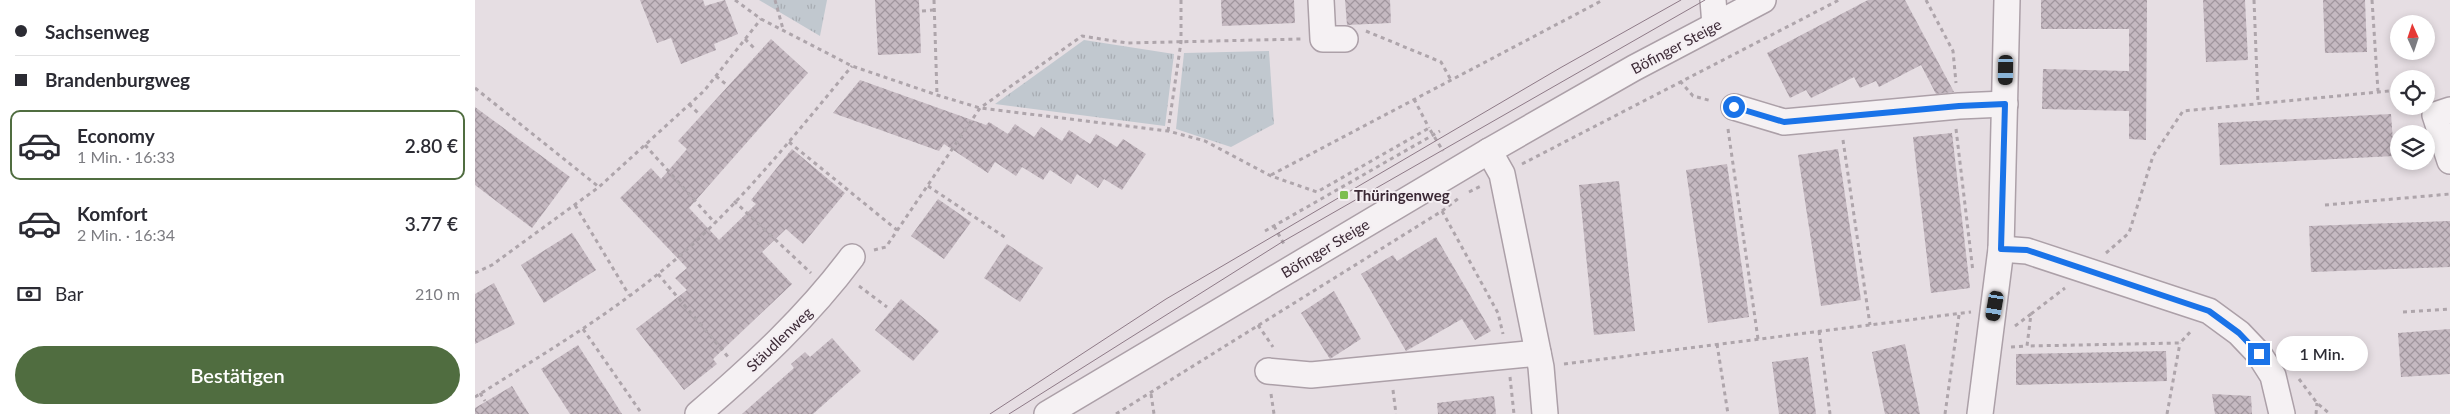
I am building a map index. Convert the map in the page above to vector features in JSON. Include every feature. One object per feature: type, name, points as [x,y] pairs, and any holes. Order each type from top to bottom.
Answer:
[{"type":"street","points":[[1321,0],[1334,39]]},
{"type":"street","points":[[1713,0],[1715,25]]},
{"type":"street","points":[[1980,414],[2001,249],[2007,0]]},
{"type":"street","name":"Böfinger Steige","points":[[1047,414],[1489,151],[1756,2]]},
{"type":"street","points":[[1729,105],[1784,122],[1956,106],[2005,104]]},
{"type":"street","points":[[2450,110],[2435,115],[2450,160]]},
{"type":"street","points":[[1489,151],[1502,174],[1539,360],[1545,414]]},
{"type":"street","points":[[2001,249],[2027,250],[2209,311],[2239,333],[2259,354],[2273,376],[2281,414]]},
{"type":"street","name":"Stäudlenweg","points":[[698,414],[743,375],[814,306],[840,272]]},
{"type":"street","points":[[1268,371],[1311,375],[1508,356],[1539,360]]},
{"type":"path","points":[[735,0],[761,19],[852,66],[937,95],[980,108],[1168,131],[1205,141],[1271,176],[1317,192],[1321,199]]},
{"type":"path","points":[[775,0],[783,30]]},
{"type":"path","points":[[934,0],[937,95]]},
{"type":"path","points":[[1168,131],[1181,42],[1181,0]]},
{"type":"path","points":[[1271,176],[1603,0]]},
{"type":"path","points":[[1116,414],[1151,394],[1442,211],[1459,198],[1680,81],[1839,0]]},
{"type":"path","points":[[1926,0],[1953,52],[1956,106],[1974,281]]},
{"type":"path","points":[[2253,0],[2259,103]]},
{"type":"path","points":[[2372,0],[2378,91]]},
{"type":"path","points":[[923,11],[934,10]]},
{"type":"path","points":[[475,274],[492,265],[599,187],[689,104],[716,76],[761,19]]},
{"type":"path","points":[[840,272],[886,247],[980,108],[1083,36],[1127,43],[1334,39],[1365,30],[1441,62],[1451,80]]},
{"type":"path","points":[[745,40],[755,49]]},
{"type":"path","points":[[475,396],[583,329],[658,274],[715,223],[789,142],[852,66]]},
{"type":"path","points":[[716,76],[728,86]]},
{"type":"path","points":[[1680,81],[1693,96],[1729,105],[1758,339]]},
{"type":"path","points":[[475,88],[599,187]]},
{"type":"path","points":[[1988,344],[2087,271],[2129,233],[2153,156],[2183,111],[2390,90]]},
{"type":"path","points":[[1414,99],[1446,157]]},
{"type":"path","points":[[689,104],[699,114]]},
{"type":"path","points":[[1840,117],[1869,325]]},
{"type":"path","points":[[1317,192],[1429,128]]},
{"type":"path","points":[[1265,231],[1440,131]]},
{"type":"path","points":[[789,142],[897,230]]},
{"type":"path","points":[[645,145],[715,223]]},
{"type":"path","points":[[927,186],[1006,238]]},
{"type":"path","points":[[2325,205],[2450,194]]},
{"type":"path","points":[[734,201],[840,272],[887,307]]},
{"type":"path","points":[[575,205],[629,295]]},
{"type":"path","points":[[1442,211],[1497,314],[1508,356],[1514,414]]},
{"type":"path","points":[[1274,226],[1287,249]]},
{"type":"path","points":[[658,274],[743,375]]},
{"type":"path","points":[[1539,360],[1717,344],[1959,315],[1995,306]]},
{"type":"path","points":[[2403,312],[2450,309]]},
{"type":"path","points":[[2167,414],[2180,342],[2209,311]]},
{"type":"path","points":[[2031,314],[2027,346],[2180,342]]},
{"type":"path","points":[[1945,414],[1959,315]]},
{"type":"path","points":[[583,329],[642,414]]},
{"type":"path","points":[[1819,331],[1830,414]]},
{"type":"path","points":[[1717,344],[1728,414]]},
{"type":"path","points":[[480,393],[485,401]]},
{"type":"path","points":[[1151,394],[1153,414]]},
{"type":"path","points":[[2316,414],[2317,404]]},
{"type":"green space","points":[[759,0],[827,0],[820,36]]},
{"type":"green space","points":[[1084,40],[1174,54],[1165,126],[995,104]]},
{"type":"green space","points":[[1269,51],[1274,124],[1231,147],[1176,129],[1184,53]]},
{"type":"building","points":[[640,0],[703,0],[705,6],[725,0],[738,34],[714,44],[716,50],[681,64],[671,38],[657,43]]},
{"type":"building","points":[[875,0],[919,0],[921,53],[878,55]]},
{"type":"building","points":[[1221,0],[1294,0],[1295,23],[1222,26]]},
{"type":"building","points":[[1345,0],[1390,0],[1391,23],[1347,25]]},
{"type":"building","points":[[1868,0],[1905,0],[1954,92],[1936,94],[1921,65],[1879,87],[1876,81],[1860,88],[1854,77],[1811,98],[1806,90],[1790,98],[1767,53]]},
{"type":"building","points":[[2041,0],[2147,0],[2146,140],[2129,139],[2129,111],[2042,109],[2043,69],[2129,71],[2129,29],[2041,29]]},
{"type":"building","points":[[2203,0],[2245,0],[2248,60],[2206,62]]},
{"type":"building","points":[[2323,0],[2365,0],[2367,52],[2325,53]]},
{"type":"building","points":[[771,39],[808,73],[689,208],[719,240],[756,204],[751,200],[792,149],[845,193],[803,244],[786,229],[762,252],[792,284],[713,359],[717,364],[684,390],[636,329],[687,290],[675,278],[687,268],[620,198],[651,168],[661,179],[687,149],[678,141]]},
{"type":"building","points":[[860,80],[986,125],[989,122],[1008,134],[1015,124],[1034,137],[1041,127],[1062,141],[1069,130],[1090,144],[1096,134],[1117,147],[1123,139],[1146,154],[1122,190],[1104,179],[1098,188],[1077,174],[1071,184],[1050,170],[1043,180],[1022,167],[1016,176],[995,162],[988,173],[944,144],[939,151],[833,113]]},
{"type":"building","points":[[475,107],[570,177],[532,228],[475,185]]},
{"type":"building","points":[[2390,114],[2392,125],[2390,125],[2390,156],[2220,165],[2218,123]]},
{"type":"building","points":[[1952,133],[1970,288],[1931,293],[1913,137]]},
{"type":"building","points":[[1838,149],[1861,300],[1821,306],[1798,155]]},
{"type":"building","points":[[1727,164],[1749,317],[1708,323],[1686,170]]},
{"type":"building","points":[[1619,181],[1635,331],[1594,335],[1579,185]]},
{"type":"building","points":[[938,199],[971,222],[944,259],[911,236]]},
{"type":"building","points":[[2450,221],[2450,267],[2311,272],[2309,226]]},
{"type":"building","points":[[572,233],[596,270],[544,303],[521,265]]},
{"type":"building","points":[[1436,237],[1491,331],[1475,340],[1462,319],[1406,351],[1361,274],[1393,255],[1397,261]]},
{"type":"building","points":[[1007,244],[1043,268],[1020,302],[984,278]]},
{"type":"building","points":[[494,283],[515,324],[475,344],[475,294]]},
{"type":"building","points":[[1334,291],[1361,339],[1330,359],[1301,313]]},
{"type":"building","points":[[901,299],[939,331],[913,361],[875,330]]},
{"type":"building","points":[[2450,329],[2450,374],[2401,377],[2398,333]]},
{"type":"building","points":[[832,338],[861,371],[813,414],[742,414],[794,368],[791,364],[805,352],[810,357]]},
{"type":"building","points":[[1905,344],[1920,414],[1885,414],[1872,352]]},
{"type":"building","points":[[578,345],[622,414],[570,414],[541,369]]},
{"type":"building","points":[[2166,351],[2167,381],[2016,385],[2016,354]]},
{"type":"building","points":[[1808,357],[1816,414],[1779,414],[1772,362]]},
{"type":"building","points":[[512,386],[529,414],[475,414],[475,408]]},
{"type":"building","points":[[2212,394],[2251,396],[2252,414],[2215,414]]},
{"type":"building","points":[[1494,396],[1496,414],[1438,414],[1437,403]]},
{"type":"tram line","points":[[990,414],[1166,299],[1560,68],[1681,0]]},
{"type":"tram line","points":[[1009,414],[1282,242],[1705,0]]},
{"type":"place","name":"Thüringenweg","points":[[1344,195]]},
{"type":"route","points":[[1734,107],[1784,122],[1980,104],[2005,104],[2001,249],[2027,250],[2209,311],[2239,333],[2259,354]]}]
